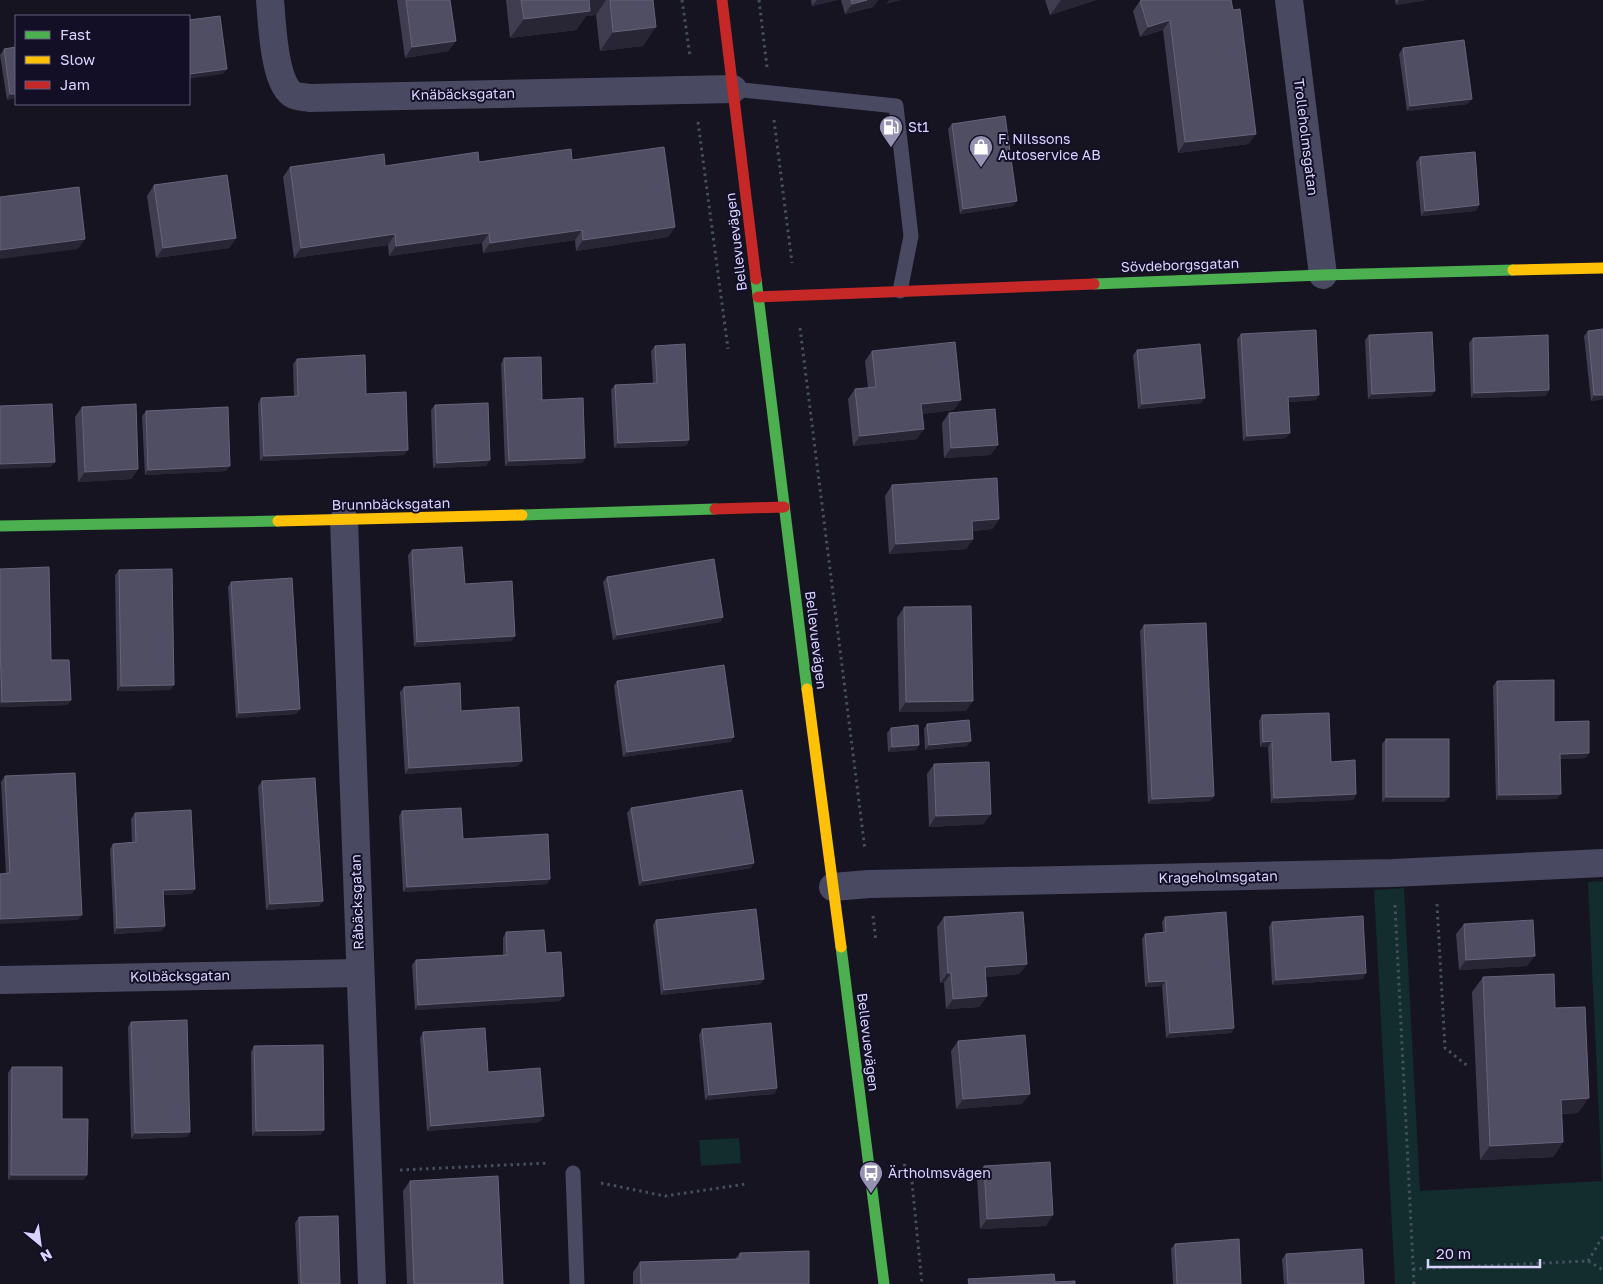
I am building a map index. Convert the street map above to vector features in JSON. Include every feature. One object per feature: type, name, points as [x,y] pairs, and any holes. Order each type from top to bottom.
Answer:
[{"type":"street","name":"Knäbäcksgatan","points":[[270,0],[278,72],[283,85],[293,95],[309,98],[733,89]]},
{"type":"street","name":"Bellevuevägen","points":[[722,0],[784,508],[884,1284]]},
{"type":"street","name":"Trolleholmsgatan","points":[[1289,0],[1323,275]]},
{"type":"street","name":"Sövdeborgsgatan","points":[[758,297],[1323,275],[1603,268]]},
{"type":"street","name":"Brunnbäcksgatan","points":[[0,526],[344,520],[784,508]]},
{"type":"street","name":"Råbäcksgatan","points":[[344,520],[372,1284]]},
{"type":"street","name":"Krageholmsgatan","points":[[833,887],[869,884],[1394,873],[1603,863]]},
{"type":"street","name":"Kolbäcksgatan","points":[[0,980],[360,972]]},
{"type":"lane","points":[[733,89],[896,106],[911,236],[900,291]]},
{"type":"lane","points":[[573,1173],[577,1284]]},
{"type":"path","points":[[759,0],[876,943]]},
{"type":"path","points":[[1436,871],[1445,1048],[1469,1067]]},
{"type":"path","points":[[1394,873],[1414,1284]]},
{"type":"path","points":[[902,1160],[912,1182],[922,1284]]},
{"type":"path","points":[[1588,1261],[1603,1236]]},
{"type":"path","points":[[1414,1269],[1588,1261],[1603,1270]]},
{"type":"green space","points":[[1603,881],[1603,1284],[1395,1284],[1374,890],[1404,888],[1420,1191],[1602,1181],[1588,882]]},
{"type":"green space","points":[[739,1138],[741,1163],[701,1166],[699,1140]]},
{"type":"building","points":[[406,0],[450,0],[456,41],[412,47]]},
{"type":"building","points":[[521,0],[589,0],[590,11],[524,19]]},
{"type":"building","points":[[610,0],[653,0],[656,27],[613,32]]},
{"type":"building","points":[[851,0],[867,0],[852,4]]},
{"type":"building","points":[[1231,0],[1233,10],[1240,9],[1256,134],[1185,142],[1170,20],[1148,27],[1140,1]]},
{"type":"building","points":[[220,16],[227,69],[190,74],[190,20]]},
{"type":"building","points":[[1464,40],[1472,99],[1410,106],[1403,48]]},
{"type":"building","points":[[15,47],[15,94],[10,94],[4,49]]},
{"type":"building","name":"F. Nilssons Autoservice AB","points":[[1005,116],[1017,201],[963,209],[952,124]]},
{"type":"building","points":[[664,147],[675,227],[583,240],[582,230],[490,243],[489,233],[396,246],[395,234],[301,248],[290,167],[384,154],[385,166],[478,152],[479,162],[571,149],[572,160]]},
{"type":"building","points":[[1475,152],[1479,205],[1425,211],[1420,157]]},
{"type":"building","points":[[227,175],[236,238],[163,248],[154,185]]},
{"type":"building","points":[[79,187],[85,239],[0,250],[0,197]]},
{"type":"building","points":[[1603,329],[1603,395],[1594,395],[1588,331]]},
{"type":"building","points":[[1316,330],[1319,395],[1288,397],[1290,433],[1247,436],[1241,334]]},
{"type":"building","points":[[1432,332],[1435,391],[1372,394],[1369,335]]},
{"type":"building","points":[[1548,335],[1549,390],[1474,393],[1473,338]]},
{"type":"building","points":[[955,342],[961,400],[921,404],[924,429],[860,436],[855,389],[876,387],[872,351]]},
{"type":"building","points":[[685,344],[689,440],[618,443],[615,385],[657,383],[655,346]]},
{"type":"building","points":[[1200,344],[1205,398],[1142,404],[1137,350]]},
{"type":"building","points":[[365,355],[366,394],[406,392],[408,450],[264,456],[261,398],[298,396],[297,359]]},
{"type":"building","points":[[541,357],[542,400],[583,398],[585,458],[509,461],[504,358]]},
{"type":"building","points":[[488,403],[490,460],[437,463],[435,405]]},
{"type":"building","points":[[52,404],[55,462],[0,464],[0,406]]},
{"type":"building","points":[[136,404],[138,469],[85,472],[82,407]]},
{"type":"building","points":[[228,407],[230,466],[148,470],[146,411]]},
{"type":"building","points":[[995,409],[998,445],[951,448],[949,413]]},
{"type":"building","points":[[997,478],[999,519],[972,521],[973,539],[896,544],[892,485]]},
{"type":"building","points":[[462,547],[465,584],[512,581],[515,636],[417,642],[412,550]]},
{"type":"building","points":[[714,559],[723,617],[617,635],[607,577]]},
{"type":"building","points":[[49,567],[51,660],[69,660],[71,700],[2,702],[0,569]]},
{"type":"building","points":[[172,569],[174,685],[121,686],[119,570]]},
{"type":"building","points":[[292,578],[300,709],[239,713],[231,582]]},
{"type":"building","points":[[971,606],[973,701],[906,702],[904,607]]},
{"type":"building","points":[[1206,623],[1214,796],[1152,799],[1144,625]]},
{"type":"building","points":[[724,665],[734,737],[627,752],[617,681]]},
{"type":"building","points":[[1554,680],[1554,722],[1589,721],[1589,753],[1560,754],[1561,794],[1499,795],[1497,681]]},
{"type":"building","points":[[460,683],[461,711],[519,707],[522,761],[409,768],[404,687]]},
{"type":"building","points":[[1329,713],[1331,762],[1355,760],[1356,794],[1274,798],[1272,741],[1263,742],[1262,715]]},
{"type":"building","points":[[969,720],[971,741],[929,745],[927,724]]},
{"type":"building","points":[[918,725],[919,745],[892,747],[891,728]]},
{"type":"building","points":[[1386,739],[1449,739],[1449,797],[1386,797]]},
{"type":"building","points":[[989,762],[991,814],[936,816],[934,764]]},
{"type":"building","points":[[75,773],[82,915],[0,919],[0,874],[10,873],[5,776]]},
{"type":"building","points":[[315,778],[323,901],[270,904],[262,781]]},
{"type":"building","points":[[742,790],[754,863],[643,881],[631,808]]},
{"type":"building","points":[[461,808],[463,839],[548,834],[550,879],[407,887],[402,811]]},
{"type":"building","points":[[191,810],[195,889],[163,890],[165,926],[117,928],[113,844],[136,842],[135,813]]},
{"type":"building","points":[[756,909],[764,979],[664,990],[656,920]]},
{"type":"building","points":[[1023,912],[1027,964],[985,967],[987,996],[953,999],[951,973],[948,973],[944,917]]},
{"type":"building","points":[[1226,912],[1234,1028],[1170,1033],[1166,981],[1149,982],[1145,934],[1166,932],[1165,917]]},
{"type":"building","points":[[1363,916],[1366,973],[1276,980],[1272,922]]},
{"type":"building","points":[[1533,920],[1535,956],[1466,960],[1464,924]]},
{"type":"building","points":[[544,930],[546,953],[561,952],[564,996],[418,1005],[416,960],[507,955],[506,932]]},
{"type":"building","points":[[1554,974],[1555,1008],[1585,1007],[1589,1098],[1561,1100],[1563,1142],[1490,1146],[1483,977]]},
{"type":"building","points":[[187,1020],[190,1132],[135,1133],[131,1022]]},
{"type":"building","points":[[771,1023],[777,1088],[709,1095],[702,1029]]},
{"type":"building","points":[[485,1028],[488,1072],[540,1068],[544,1116],[431,1126],[423,1032]]},
{"type":"building","points":[[1025,1035],[1030,1094],[963,1099],[958,1041]]},
{"type":"building","points":[[323,1045],[324,1130],[256,1131],[254,1046]]},
{"type":"building","points":[[12,1067],[62,1067],[62,1119],[88,1119],[87,1175],[11,1175]]},
{"type":"building","points":[[1050,1162],[1053,1215],[987,1219],[984,1166]]},
{"type":"building","points":[[498,1176],[503,1284],[414,1284],[410,1181]]},
{"type":"building","points":[[338,1216],[340,1284],[301,1284],[299,1217]]},
{"type":"building","points":[[1239,1239],[1241,1284],[1177,1284],[1175,1244]]},
{"type":"building","points":[[1362,1249],[1364,1284],[1288,1284],[1286,1254]]},
{"type":"building","points":[[809,1251],[809,1284],[641,1284],[640,1262],[740,1259],[740,1253]]},
{"type":"building","points":[[1054,1274],[1055,1282],[1075,1281],[1075,1284],[969,1284],[968,1279]]},
{"type":"traffic: fast","points":[[1094,284],[1513,270]]},
{"type":"traffic: fast","points":[[756,279],[807,689]]},
{"type":"traffic: fast","points":[[522,515],[715,509]]},
{"type":"traffic: fast","points":[[0,526],[278,521]]},
{"type":"traffic: fast","points":[[841,947],[884,1284]]},
{"type":"traffic: slow","points":[[1513,270],[1603,268]]},
{"type":"traffic: slow","points":[[278,521],[522,515]]},
{"type":"traffic: slow","points":[[807,689],[841,947]]},
{"type":"traffic: jam","points":[[722,0],[756,279]]},
{"type":"traffic: jam","points":[[758,297],[1094,284]]},
{"type":"traffic: jam","points":[[715,509],[784,507]]},
{"type":"place","name":"St1","points":[[891,148]]},
{"type":"place","name":"F. Nilssons Autoservice AB","points":[[981,168]]},
{"type":"place","name":"Ärtholmsvägen","points":[[871,1194]]}]
